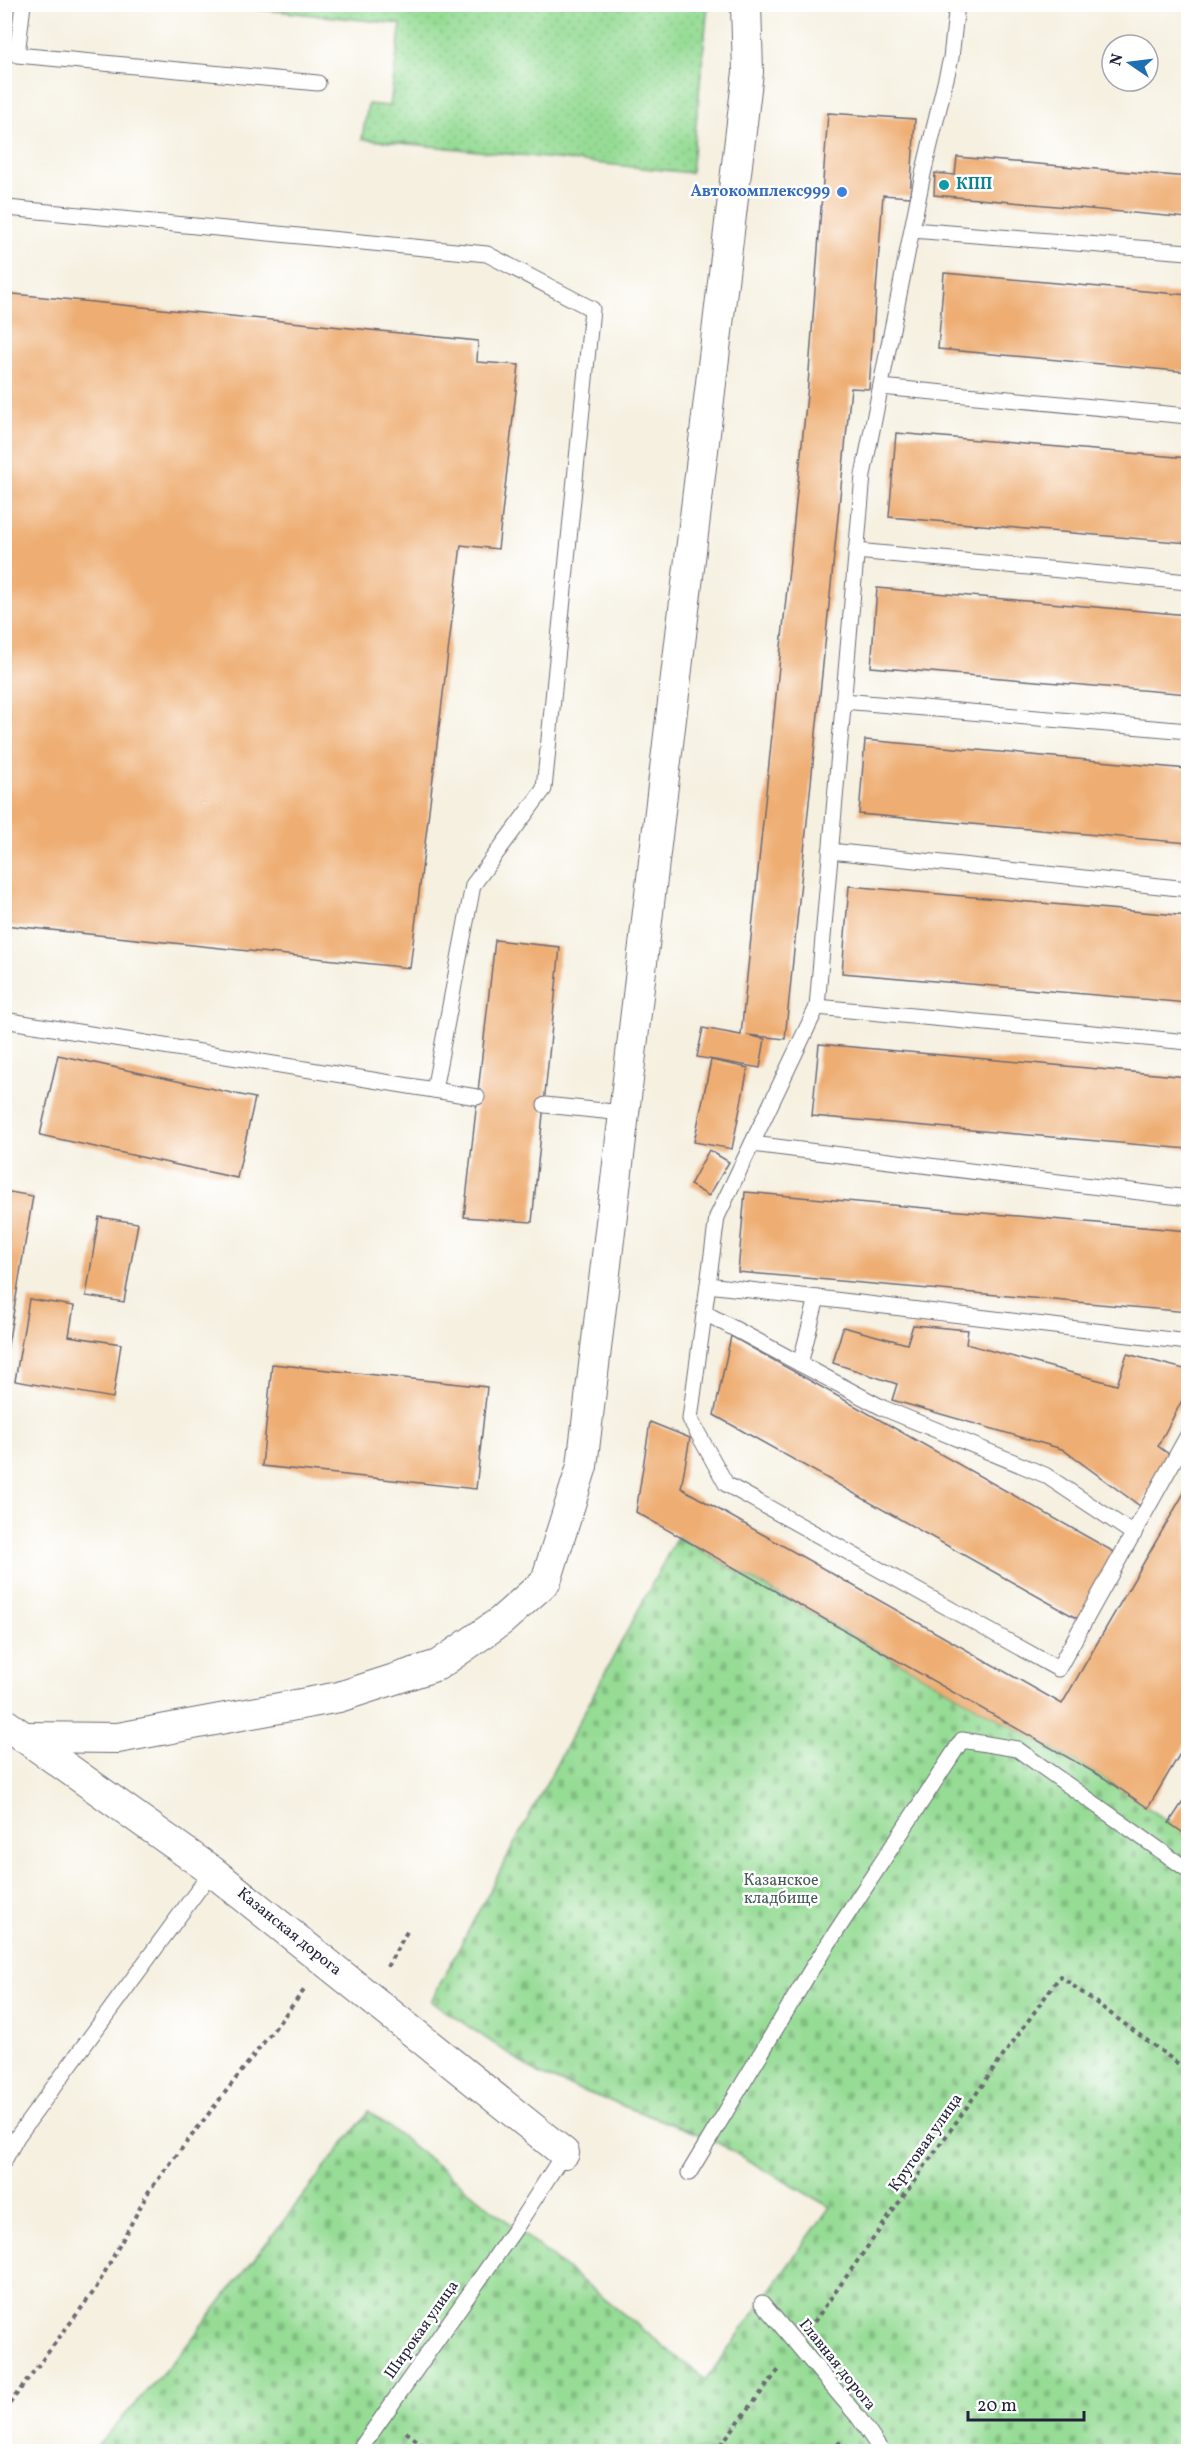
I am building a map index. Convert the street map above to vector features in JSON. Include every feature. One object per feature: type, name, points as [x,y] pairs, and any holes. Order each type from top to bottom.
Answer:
[{"type":"street","points":[[14,1730],[118,1738],[339,1697],[438,1665],[501,1621],[546,1581],[582,1466],[748,72],[746,4]]},
{"type":"street","name":"Казанская дорога","points":[[14,1730],[212,1871],[564,2153]]},
{"type":"lane","points":[[22,4],[11,54],[318,83]]},
{"type":"lane","points":[[957,4],[951,58],[912,230],[863,475],[817,1006],[717,1217],[690,1419],[726,1484],[1058,1669],[1188,1435]]},
{"type":"lane","points":[[8,208],[487,254],[592,309],[544,789],[473,885],[434,1090]]},
{"type":"lane","points":[[912,230],[1188,252]]},
{"type":"lane","points":[[881,387],[1188,416]]},
{"type":"lane","points":[[856,551],[1188,582]]},
{"type":"lane","points":[[843,701],[1188,731]]},
{"type":"lane","points":[[830,851],[1188,889]]},
{"type":"lane","points":[[817,1006],[1188,1042]]},
{"type":"lane","points":[[4,1020],[477,1097]]},
{"type":"lane","points":[[545,1105],[623,1113]]},
{"type":"lane","points":[[752,1144],[1188,1198]]},
{"type":"lane","points":[[708,1285],[1188,1342]]},
{"type":"lane","points":[[800,1364],[817,1298]]},
{"type":"lane","points":[[705,1313],[883,1408],[1045,1475],[1134,1534]]},
{"type":"lane","points":[[689,2173],[811,1970],[962,1740],[1017,1749],[1188,1870]]},
{"type":"lane","points":[[4,2161],[17,2137],[212,1871]]},
{"type":"lane","name":"Широкая улица","points":[[358,2451],[515,2229],[564,2153]]},
{"type":"lane","name":"Главная дорога","points":[[762,2303],[859,2418],[882,2451]]},
{"type":"path","points":[[370,1996],[409,1928]]},
{"type":"path","points":[[4,2410],[95,2290],[149,2191],[325,1962]]},
{"type":"path","name":"Круговая улица","points":[[715,2451],[798,2344],[1060,1976],[1188,2071]]},
{"type":"green space","points":[[219,5],[708,5],[691,173],[362,139],[368,104],[390,106],[401,24]]},
{"type":"green space","name":"Казанское кладбище","points":[[677,1537],[1104,1778],[1188,1835],[1188,2451],[92,2452],[184,2349],[369,2111],[706,2380],[830,2207],[709,2138],[540,2075],[431,2001]]},
{"type":"building","points":[[828,113],[915,119],[910,197],[883,195],[869,389],[851,388],[785,1039],[747,1035],[765,1039],[760,1068],[697,1057],[703,1028],[741,1035],[808,385]]},
{"type":"building","points":[[957,157],[1188,177],[1188,218],[934,195],[935,173],[955,175]]},
{"type":"building","points":[[944,273],[1188,295],[1188,372],[938,349]]},
{"type":"building","points":[[4,293],[478,341],[477,362],[519,365],[498,549],[461,545],[410,968],[4,925]]},
{"type":"building","points":[[896,433],[1188,458],[1188,543],[889,517]]},
{"type":"building","points":[[877,588],[1188,615],[1188,694],[871,667]]},
{"type":"building","points":[[865,740],[1188,769],[1188,843],[859,814]]},
{"type":"building","points":[[849,886],[1188,916],[1188,1003],[842,973]]},
{"type":"building","points":[[495,940],[560,947],[532,1222],[464,1217]]},
{"type":"building","points":[[819,1044],[1188,1077],[1188,1149],[812,1116]]},
{"type":"building","points":[[58,1055],[255,1098],[237,1178],[40,1135]]},
{"type":"building","points":[[711,1060],[748,1068],[732,1149],[694,1142]]},
{"type":"building","points":[[709,1150],[729,1162],[709,1196],[690,1185]]},
{"type":"building","points":[[4,1191],[33,1196],[6,1357],[4,1357]]},
{"type":"building","points":[[745,1192],[1188,1231],[1188,1312],[738,1272]]},
{"type":"building","points":[[99,1217],[138,1223],[124,1302],[86,1296]]},
{"type":"building","points":[[29,1299],[74,1306],[69,1336],[121,1344],[113,1398],[15,1381]]},
{"type":"building","points":[[913,1325],[968,1330],[966,1344],[1117,1385],[1127,1354],[1188,1370],[1188,1389],[1158,1446],[1170,1455],[1140,1506],[1062,1449],[892,1400],[897,1384],[833,1363],[843,1327],[907,1344]]},
{"type":"building","points":[[731,1336],[1116,1553],[1078,1619],[714,1415]]},
{"type":"building","points":[[272,1364],[487,1387],[476,1489],[262,1466]]},
{"type":"building","points":[[650,1422],[690,1438],[681,1488],[1062,1704],[1188,1486],[1188,1740],[1148,1808],[1104,1778],[636,1512]]},
{"type":"building","points":[[1188,1794],[1188,1836],[1169,1823]]},
{"type":"place","name":"КПП","points":[[944,185]]},
{"type":"place","name":"Автокомплекс999","points":[[842,192]]}]
